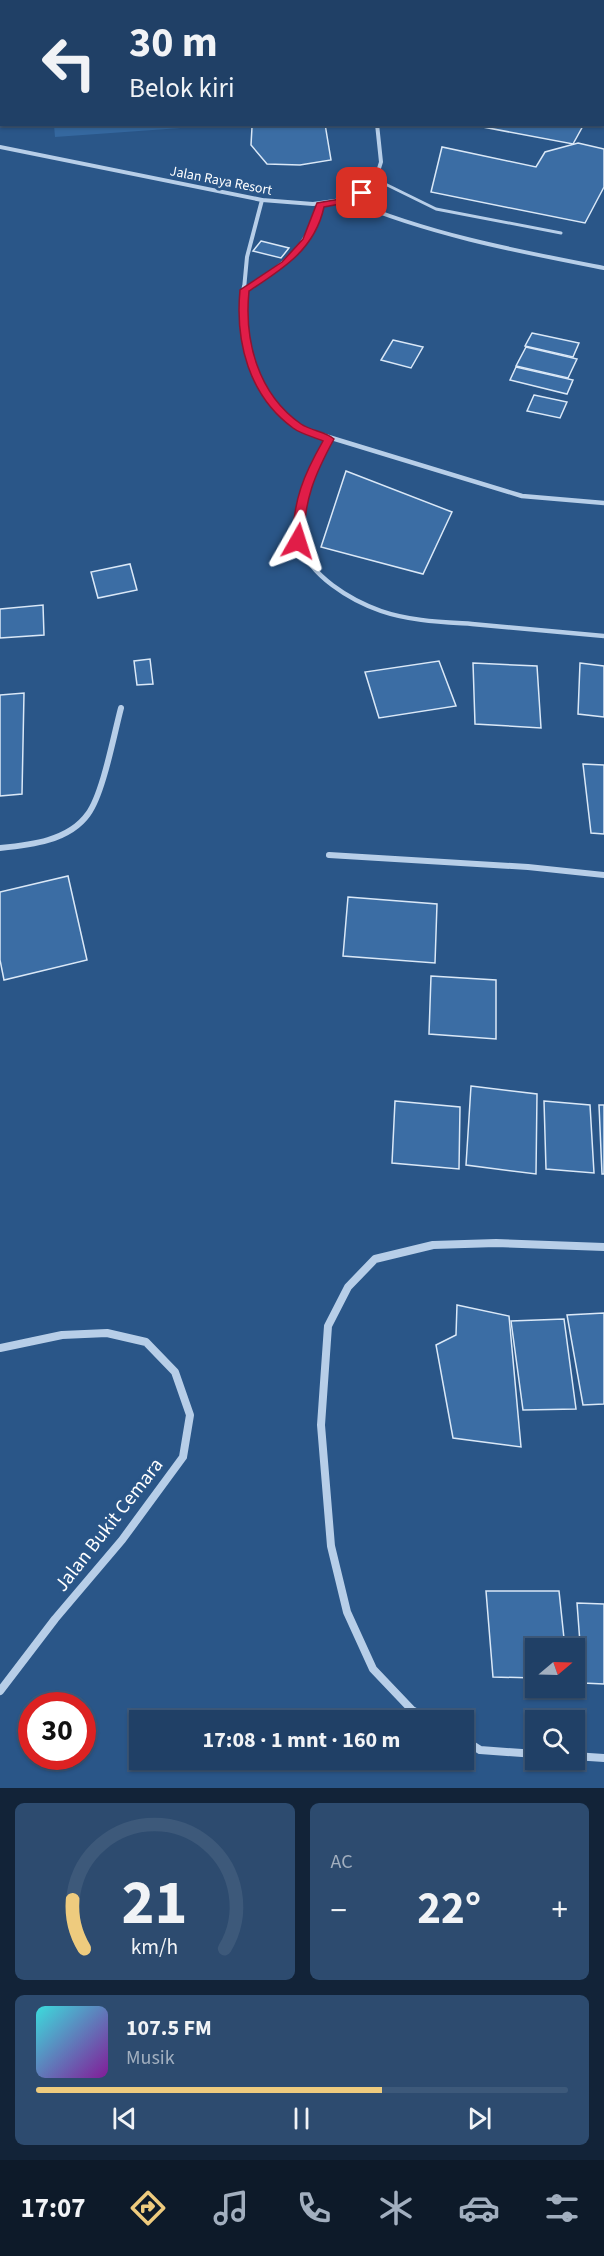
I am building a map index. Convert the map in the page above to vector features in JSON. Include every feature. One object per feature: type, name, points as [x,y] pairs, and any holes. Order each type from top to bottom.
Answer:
[{"type":"street","points":[[377,126],[382,165],[377,180]]},
{"type":"street","name":"Jalan Raya Resort","points":[[0,147],[291,205],[320,205],[348,200],[362,193],[377,180]]},
{"type":"street","points":[[262,200],[251,235],[244,290],[245,340],[253,373],[275,408],[298,428],[522,496],[604,503]]},
{"type":"street","points":[[348,200],[376,213],[459,239],[604,268]]},
{"type":"street","points":[[244,290],[285,264],[307,240],[320,205]]},
{"type":"street","points":[[329,439],[310,475],[299,518],[298,541],[308,561],[325,579],[350,596],[381,612],[420,620],[604,636]]},
{"type":"street","points":[[0,848],[36,844],[71,831],[90,813],[121,708]]},
{"type":"street","points":[[329,855],[604,874]]},
{"type":"street","points":[[412,1710],[373,1669],[347,1612],[331,1546],[321,1425],[328,1326],[348,1287],[375,1259],[433,1245],[496,1243],[604,1247]]},
{"type":"street","name":"Jalan Bukit Cemara","points":[[0,1348],[62,1335],[107,1333],[146,1342],[175,1372],[190,1415],[183,1456],[122,1540],[0,1691]]},
{"type":"street","points":[[474,1746],[480,1750],[525,1753]]},
{"type":"street","points":[[585,1757],[604,1758]]},
{"type":"lane","points":[[377,180],[436,209],[561,233]]},
{"type":"shaded area","points":[[54,126],[180,126],[181,128],[55,137]]},
{"type":"building","points":[[325,126],[331,160],[300,165],[267,164],[251,145],[252,127]]},
{"type":"building","points":[[478,126],[583,126],[573,144]]},
{"type":"building","points":[[578,143],[604,149],[604,187],[585,223],[431,192],[442,147],[536,167],[545,152]]},
{"type":"building","points":[[261,241],[289,248],[281,258],[253,251]]},
{"type":"building","points":[[532,333],[579,343],[573,357],[525,346]]},
{"type":"building","points":[[393,340],[423,347],[411,368],[381,360]]},
{"type":"building","points":[[526,347],[577,359],[568,378],[516,366]]},
{"type":"building","points":[[516,367],[573,380],[567,394],[510,380]]},
{"type":"building","points":[[534,395],[567,402],[560,418],[527,411]]},
{"type":"building","points":[[346,471],[452,512],[423,574],[321,547]]},
{"type":"building","points":[[130,564],[137,590],[98,598],[91,572]]},
{"type":"building","points":[[43,605],[44,635],[0,638],[0,609]]},
{"type":"building","points":[[150,659],[153,684],[137,685],[134,661]]},
{"type":"building","points":[[439,661],[456,706],[379,718],[365,672]]},
{"type":"building","points":[[473,663],[537,666],[541,728],[475,724]]},
{"type":"building","points":[[580,663],[604,666],[604,717],[578,714]]},
{"type":"building","points":[[24,693],[22,794],[0,796],[0,695]]},
{"type":"building","points":[[583,764],[604,765],[604,834],[591,833]]},
{"type":"building","points":[[68,876],[87,960],[4,980],[0,960],[0,892]]},
{"type":"building","points":[[348,897],[437,904],[435,963],[343,956]]},
{"type":"building","points":[[431,976],[496,980],[496,1039],[429,1034]]},
{"type":"building","points":[[471,1086],[537,1094],[536,1174],[466,1165]]},
{"type":"building","points":[[395,1101],[460,1107],[459,1169],[392,1163]]},
{"type":"building","points":[[544,1101],[590,1105],[594,1173],[546,1169]]},
{"type":"building","points":[[599,1105],[604,1105],[604,1174],[602,1174]]},
{"type":"building","points":[[457,1305],[509,1316],[521,1447],[453,1438],[436,1345],[456,1335]]},
{"type":"building","points":[[604,1313],[604,1404],[583,1405],[567,1315]]},
{"type":"building","points":[[564,1319],[576,1409],[523,1410],[511,1321]]},
{"type":"building","points":[[486,1591],[559,1591],[564,1638],[525,1638],[525,1678],[493,1677]]},
{"type":"building","points":[[577,1603],[604,1604],[604,1684],[585,1683],[585,1638],[580,1638]]},
{"type":"route","points":[[298,541],[299,518],[310,475],[329,439],[298,428],[275,408],[253,373],[245,340],[244,290],[285,264],[307,240],[320,205],[348,200],[362,193]]}]
